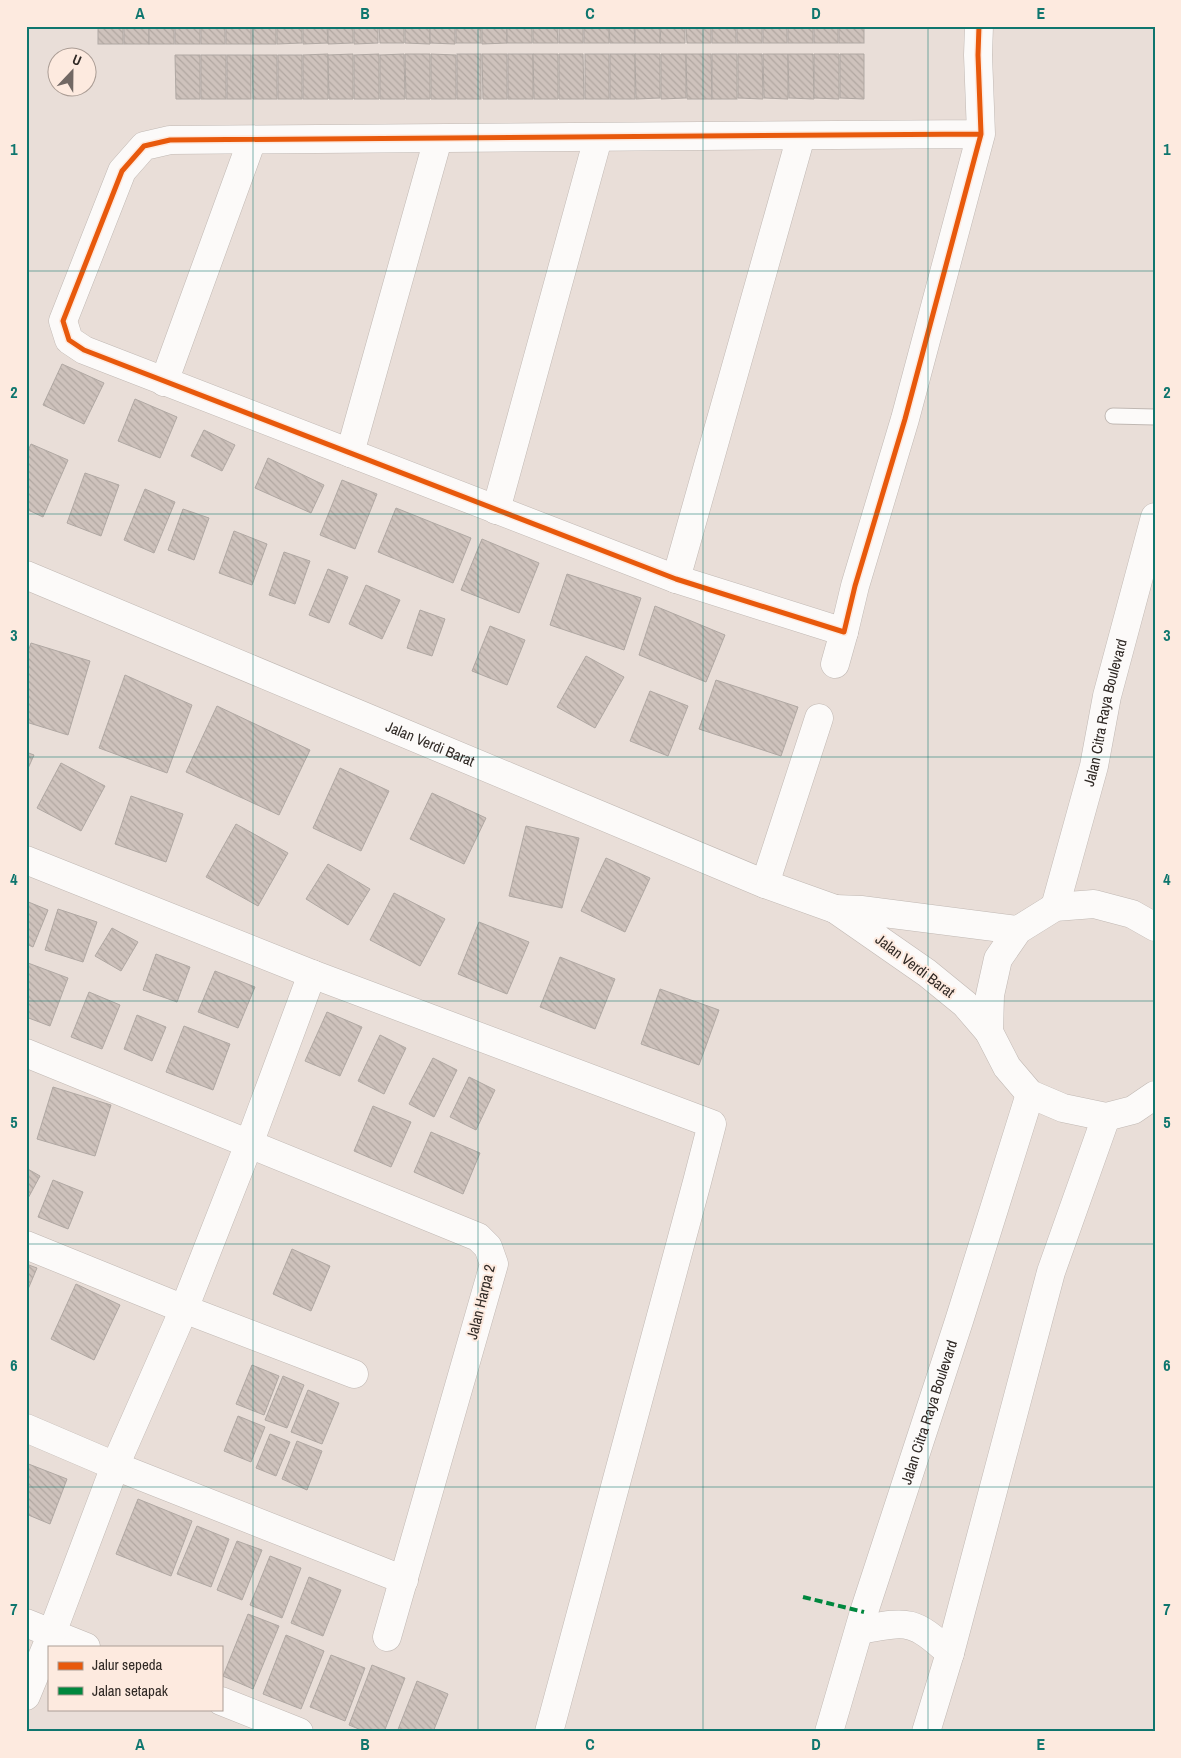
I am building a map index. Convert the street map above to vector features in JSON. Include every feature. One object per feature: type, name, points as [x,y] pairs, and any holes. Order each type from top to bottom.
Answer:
[{"type":"street","points":[[835,664],[908,410],[981,134],[978,55],[979,26]]},
{"type":"street","points":[[844,632],[676,579],[164,382],[84,350],[68,340],[63,320],[122,171],[144,146],[170,140],[981,134]]},
{"type":"street","points":[[676,579],[802,136]]},
{"type":"street","points":[[496,510],[598,138]]},
{"type":"street","points":[[350,453],[438,139]]},
{"type":"street","points":[[164,382],[252,140]]},
{"type":"street","name":"Jalan Citra Raya Boulevard","points":[[1056,906],[1094,766],[1107,696],[1155,517]]},
{"type":"street","name":"Jalan Verdi Barat","points":[[26,575],[765,884],[835,909],[927,973],[965,1004],[989,1032],[1007,1067],[1030,1094]]},
{"type":"street","points":[[765,884],[820,718]]},
{"type":"street","points":[[26,860],[312,974],[712,1124],[549,1732]]},
{"type":"street","points":[[989,1032],[990,995],[998,959],[1018,930],[1056,906],[1094,904],[1132,914],[1155,926]]},
{"type":"street","name":"Jalan Verdi Barat","points":[[835,909],[861,910],[1018,930]]},
{"type":"street","points":[[26,1696],[52,1633],[115,1466],[184,1309],[249,1144],[312,974]]},
{"type":"street","name":"Jalan Harpa 2","points":[[26,1053],[478,1237],[488,1247],[494,1264],[387,1637]]},
{"type":"street","points":[[1030,1094],[1063,1108],[1106,1117],[1133,1110],[1155,1096]]},
{"type":"street","name":"Jalan Citra Raya Boulevard","points":[[829,1732],[864,1612],[959,1321],[1030,1094]]},
{"type":"street","points":[[926,1732],[950,1653],[1051,1272],[1106,1117]]},
{"type":"street","points":[[26,1246],[354,1374]]},
{"type":"street","points":[[26,1428],[115,1466],[404,1580]]},
{"type":"street","points":[[26,1623],[84,1646]]},
{"type":"street","points":[[860,1630],[895,1623],[912,1625],[928,1633],[950,1653]]},
{"type":"street","points":[[222,1701],[299,1732]]},
{"type":"lane","points":[[1113,416],[1155,417]]},
{"type":"building","points":[[98,26],[123,26],[123,44],[98,44]]},
{"type":"building","points":[[124,26],[149,26],[149,44],[124,44]]},
{"type":"building","points":[[149,26],[174,26],[174,44],[149,44]]},
{"type":"building","points":[[175,26],[200,26],[200,44],[175,44]]},
{"type":"building","points":[[201,26],[225,26],[225,44],[201,44]]},
{"type":"building","points":[[226,26],[251,26],[251,44],[226,44]]},
{"type":"building","points":[[252,26],[276,26],[276,44],[252,44]]},
{"type":"building","points":[[277,26],[302,26],[302,43],[277,44]]},
{"type":"building","points":[[303,26],[327,26],[328,43],[303,44]]},
{"type":"building","points":[[328,26],[353,26],[353,43],[328,44]]},
{"type":"building","points":[[354,26],[378,26],[378,43],[354,44]]},
{"type":"building","points":[[379,26],[404,26],[404,43],[380,43]]},
{"type":"building","points":[[405,26],[430,26],[430,44],[405,43]]},
{"type":"building","points":[[430,26],[455,26],[455,44],[430,43]]},
{"type":"building","points":[[456,26],[481,26],[481,43],[456,43]]},
{"type":"building","points":[[482,26],[507,26],[507,43],[482,44]]},
{"type":"building","points":[[507,26],[532,26],[532,43],[507,43]]},
{"type":"building","points":[[533,26],[557,26],[558,43],[533,43]]},
{"type":"building","points":[[559,26],[583,26],[583,43],[559,43]]},
{"type":"building","points":[[584,26],[609,26],[609,43],[584,43]]},
{"type":"building","points":[[609,26],[634,26],[635,43],[610,43]]},
{"type":"building","points":[[635,26],[660,26],[660,43],[635,43]]},
{"type":"building","points":[[661,26],[685,26],[685,43],[660,43]]},
{"type":"building","points":[[686,26],[711,26],[711,43],[687,43]]},
{"type":"building","points":[[712,26],[736,26],[736,43],[712,43]]},
{"type":"building","points":[[737,26],[762,26],[762,43],[737,43]]},
{"type":"building","points":[[763,26],[787,26],[787,43],[763,43]]},
{"type":"building","points":[[788,26],[813,26],[813,43],[788,43]]},
{"type":"building","points":[[814,26],[838,26],[838,43],[814,43]]},
{"type":"building","points":[[839,26],[864,26],[864,43],[839,43]]},
{"type":"building","points":[[328,54],[328,99],[303,99],[303,55]]},
{"type":"building","points":[[353,54],[353,99],[329,99],[328,55]]},
{"type":"building","points":[[379,54],[379,99],[354,99],[354,55]]},
{"type":"building","points":[[404,54],[405,99],[380,99],[380,55]]},
{"type":"building","points":[[405,54],[430,54],[430,99],[406,99]]},
{"type":"building","points":[[431,54],[456,55],[456,99],[431,99]]},
{"type":"building","points":[[457,54],[481,54],[481,99],[457,99]]},
{"type":"building","points":[[482,54],[507,54],[507,99],[483,99]]},
{"type":"building","points":[[508,54],[533,54],[533,99],[508,99]]},
{"type":"building","points":[[533,54],[558,54],[558,99],[534,99]]},
{"type":"building","points":[[559,54],[583,54],[584,99],[559,99]]},
{"type":"building","points":[[585,54],[609,54],[609,99],[585,99]]},
{"type":"building","points":[[610,54],[635,54],[635,99],[610,99]]},
{"type":"building","points":[[635,54],[660,54],[660,98],[636,99]]},
{"type":"building","points":[[661,54],[686,54],[686,98],[661,99]]},
{"type":"building","points":[[686,54],[711,54],[712,99],[687,99]]},
{"type":"building","points":[[712,54],[737,54],[737,99],[712,99]]},
{"type":"building","points":[[738,54],[762,54],[763,99],[738,98]]},
{"type":"building","points":[[763,54],[788,54],[788,99],[764,98]]},
{"type":"building","points":[[788,54],[813,54],[814,99],[789,98]]},
{"type":"building","points":[[814,54],[839,54],[839,99],[814,98]]},
{"type":"building","points":[[840,54],[864,54],[864,99],[840,98]]},
{"type":"building","points":[[175,55],[200,55],[200,99],[176,99]]},
{"type":"building","points":[[201,55],[226,55],[226,99],[201,99]]},
{"type":"building","points":[[227,55],[251,55],[251,99],[227,99]]},
{"type":"building","points":[[252,55],[277,55],[277,99],[253,99]]},
{"type":"building","points":[[278,55],[302,55],[302,99],[278,99]]},
{"type":"building","points":[[62,364],[104,383],[84,424],[43,405]]},
{"type":"building","points":[[135,399],[177,417],[160,458],[118,441]]},
{"type":"building","points":[[204,430],[235,445],[222,471],[191,456]]},
{"type":"building","points":[[31,444],[68,460],[43,517],[26,509],[26,455]]},
{"type":"building","points":[[268,458],[324,485],[311,513],[255,488]]},
{"type":"building","points":[[85,473],[119,485],[101,536],[67,523]]},
{"type":"building","points":[[342,480],[377,494],[355,549],[320,535]]},
{"type":"building","points":[[145,489],[175,502],[154,553],[124,540]]},
{"type":"building","points":[[396,508],[471,538],[453,583],[378,552]]},
{"type":"building","points":[[183,509],[209,518],[194,560],[168,550]]},
{"type":"building","points":[[234,531],[267,544],[252,585],[219,573]]},
{"type":"building","points":[[482,539],[539,563],[519,613],[461,590]]},
{"type":"building","points":[[284,552],[310,561],[295,604],[269,595]]},
{"type":"building","points":[[328,569],[348,577],[329,623],[309,615]]},
{"type":"building","points":[[567,574],[641,598],[624,650],[550,625]]},
{"type":"building","points":[[366,585],[400,600],[382,639],[349,624]]},
{"type":"building","points":[[655,606],[725,635],[706,682],[639,655]]},
{"type":"building","points":[[420,610],[445,619],[432,656],[407,648]]},
{"type":"building","points":[[490,626],[525,640],[507,685],[472,671]]},
{"type":"building","points":[[31,643],[90,661],[68,735],[26,722],[26,658]]},
{"type":"building","points":[[586,656],[624,677],[595,728],[557,707]]},
{"type":"building","points":[[125,675],[192,705],[167,773],[99,748]]},
{"type":"building","points":[[716,680],[798,707],[781,756],[699,729]]},
{"type":"building","points":[[650,691],[688,706],[668,756],[630,741]]},
{"type":"building","points":[[217,706],[310,750],[279,815],[186,772]]},
{"type":"building","points":[[26,752],[34,755],[26,773]]},
{"type":"building","points":[[61,763],[105,786],[81,831],[37,808]]},
{"type":"building","points":[[340,768],[389,791],[361,851],[313,828]]},
{"type":"building","points":[[432,793],[486,818],[464,864],[410,839]]},
{"type":"building","points":[[131,796],[183,814],[166,862],[115,844]]},
{"type":"building","points":[[236,824],[288,853],[258,906],[206,877]]},
{"type":"building","points":[[526,826],[579,838],[562,908],[509,896]]},
{"type":"building","points":[[606,858],[650,878],[625,932],[581,911]]},
{"type":"building","points":[[328,864],[370,889],[348,925],[306,899]]},
{"type":"building","points":[[394,893],[445,919],[420,966],[370,940]]},
{"type":"building","points":[[26,901],[48,910],[33,947],[26,944]]},
{"type":"building","points":[[58,909],[97,922],[83,962],[45,950]]},
{"type":"building","points":[[479,922],[529,942],[507,994],[458,974]]},
{"type":"building","points":[[112,928],[138,942],[121,971],[95,956]]},
{"type":"building","points":[[156,954],[190,967],[177,1002],[143,990]]},
{"type":"building","points":[[560,957],[615,979],[595,1029],[540,1007]]},
{"type":"building","points":[[28,963],[68,978],[50,1026],[26,1017],[26,968]]},
{"type":"building","points":[[215,971],[255,987],[238,1028],[198,1012]]},
{"type":"building","points":[[660,989],[719,1010],[699,1065],[641,1044]]},
{"type":"building","points":[[89,992],[120,1005],[102,1049],[71,1037]]},
{"type":"building","points":[[327,1012],[362,1027],[340,1076],[305,1061]]},
{"type":"building","points":[[137,1015],[166,1027],[152,1061],[124,1049]]},
{"type":"building","points":[[184,1026],[230,1044],[213,1090],[166,1072]]},
{"type":"building","points":[[380,1035],[406,1048],[384,1094],[358,1081]]},
{"type":"building","points":[[433,1058],[457,1070],[434,1117],[409,1104]]},
{"type":"building","points":[[469,1077],[495,1090],[476,1130],[450,1117]]},
{"type":"building","points":[[53,1087],[111,1105],[95,1156],[37,1139]]},
{"type":"building","points":[[373,1106],[411,1122],[391,1167],[354,1151]]},
{"type":"building","points":[[431,1132],[480,1153],[463,1194],[414,1172]]},
{"type":"building","points":[[26,1168],[40,1176],[26,1202]]},
{"type":"building","points":[[53,1180],[83,1192],[68,1229],[38,1217]]},
{"type":"building","points":[[292,1249],[330,1266],[311,1311],[273,1294]]},
{"type":"building","points":[[26,1264],[37,1268],[26,1294]]},
{"type":"building","points":[[76,1284],[120,1305],[94,1360],[51,1339]]},
{"type":"building","points":[[252,1365],[279,1376],[264,1415],[236,1404]]},
{"type":"building","points":[[283,1376],[304,1385],[287,1428],[265,1420]]},
{"type":"building","points":[[308,1390],[339,1403],[322,1444],[291,1432]]},
{"type":"building","points":[[238,1416],[265,1427],[251,1462],[224,1451]]},
{"type":"building","points":[[270,1434],[290,1442],[276,1476],[256,1468]]},
{"type":"building","points":[[297,1441],[322,1451],[307,1490],[282,1479]]},
{"type":"building","points":[[26,1463],[67,1479],[50,1524],[26,1514]]},
{"type":"building","points":[[138,1499],[192,1521],[171,1576],[116,1554]]},
{"type":"building","points":[[197,1526],[229,1539],[211,1587],[177,1574]]},
{"type":"building","points":[[237,1541],[262,1550],[242,1600],[217,1590]]},
{"type":"building","points":[[270,1556],[301,1568],[282,1618],[250,1605]]},
{"type":"building","points":[[309,1577],[341,1590],[323,1636],[291,1623]]},
{"type":"building","points":[[248,1614],[279,1626],[253,1689],[223,1676]]},
{"type":"building","points":[[286,1635],[324,1651],[301,1709],[263,1694]]},
{"type":"building","points":[[331,1655],[365,1668],[345,1721],[310,1707]]},
{"type":"building","points":[[372,1665],[405,1678],[384,1732],[366,1732],[349,1725]]},
{"type":"building","points":[[417,1681],[448,1694],[433,1732],[397,1732]]},
{"type":"marked path","points":[[803,1597],[864,1612]]},
{"type":"cycle path","points":[[979,26],[978,55],[981,134],[905,419],[855,586],[844,632],[676,579],[84,350],[69,340],[63,321],[122,171],[144,146],[170,140],[981,134]]}]
